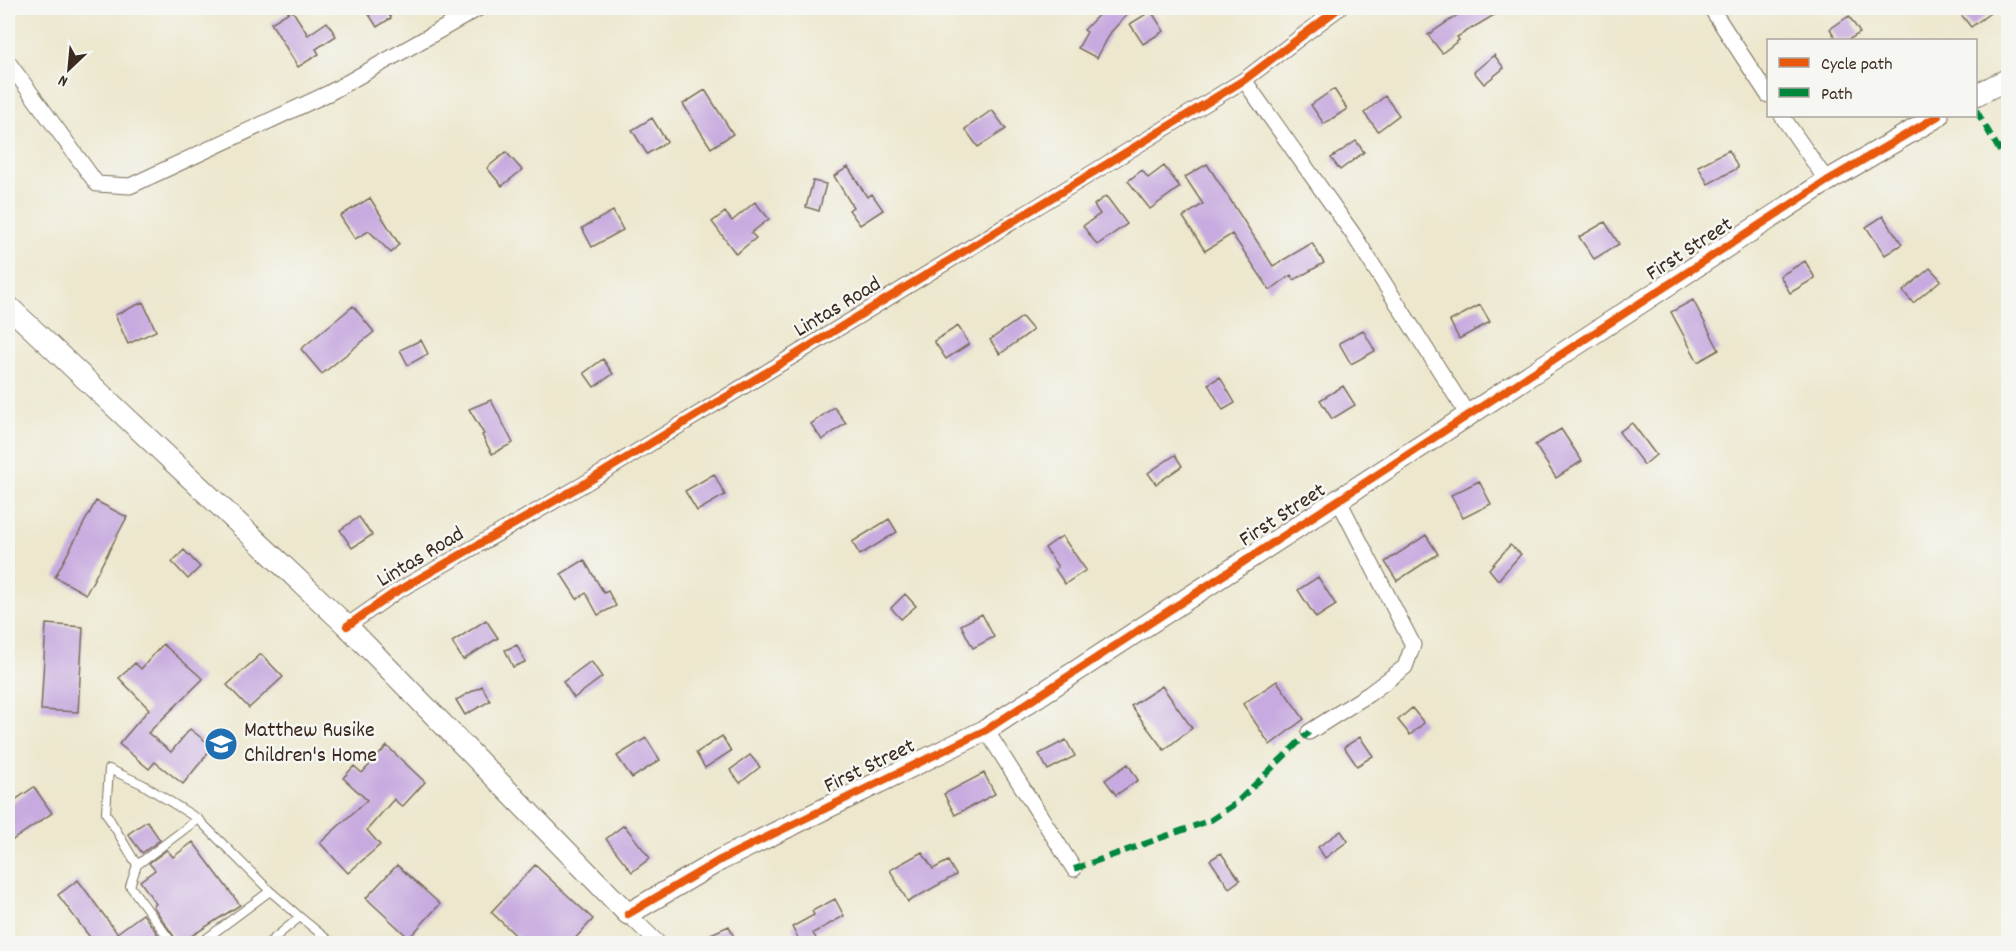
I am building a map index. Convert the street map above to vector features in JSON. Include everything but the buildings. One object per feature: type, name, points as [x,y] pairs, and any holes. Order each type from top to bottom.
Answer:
[{"type":"street","points":[[8,62],[97,184],[130,186],[329,93],[479,8]]},
{"type":"street","name":"Lintas Road","points":[[347,626],[394,593],[594,478],[1244,80],[1339,8]]},
{"type":"street","points":[[1711,8],[1767,93]]},
{"type":"street","points":[[1977,94],[2008,79]]},
{"type":"street","points":[[1244,80],[1353,234],[1468,415]]},
{"type":"street","points":[[1783,117],[1827,181]]},
{"type":"street","name":"First Street","points":[[628,914],[720,860],[986,730],[1827,181],[1936,117]]},
{"type":"street","points":[[8,306],[347,626],[659,944]]},
{"type":"street","points":[[1309,732],[1405,668],[1413,645],[1339,501]]},
{"type":"street","points":[[986,730],[1074,869]]},
{"type":"lane","points":[[137,865],[106,813],[109,769],[142,784],[198,819],[270,891],[333,944]]},
{"type":"lane","points":[[173,944],[130,886],[137,865],[198,819]]},
{"type":"lane","points":[[199,944],[270,891]]},
{"type":"lane","points":[[267,944],[300,917]]},
{"type":"marked path","points":[[1977,112],[2008,165]]},
{"type":"marked path","points":[[1074,869],[1211,820],[1235,804],[1309,732]]},
{"type":"cycle path","points":[[347,626],[394,593],[584,484],[1244,80],[1339,8]]},
{"type":"cycle path","points":[[628,914],[720,860],[986,730],[1827,181],[1936,117]]},
{"type":"place","name":"Matthew Rusike Children's Home","points":[[221,744]]}]
